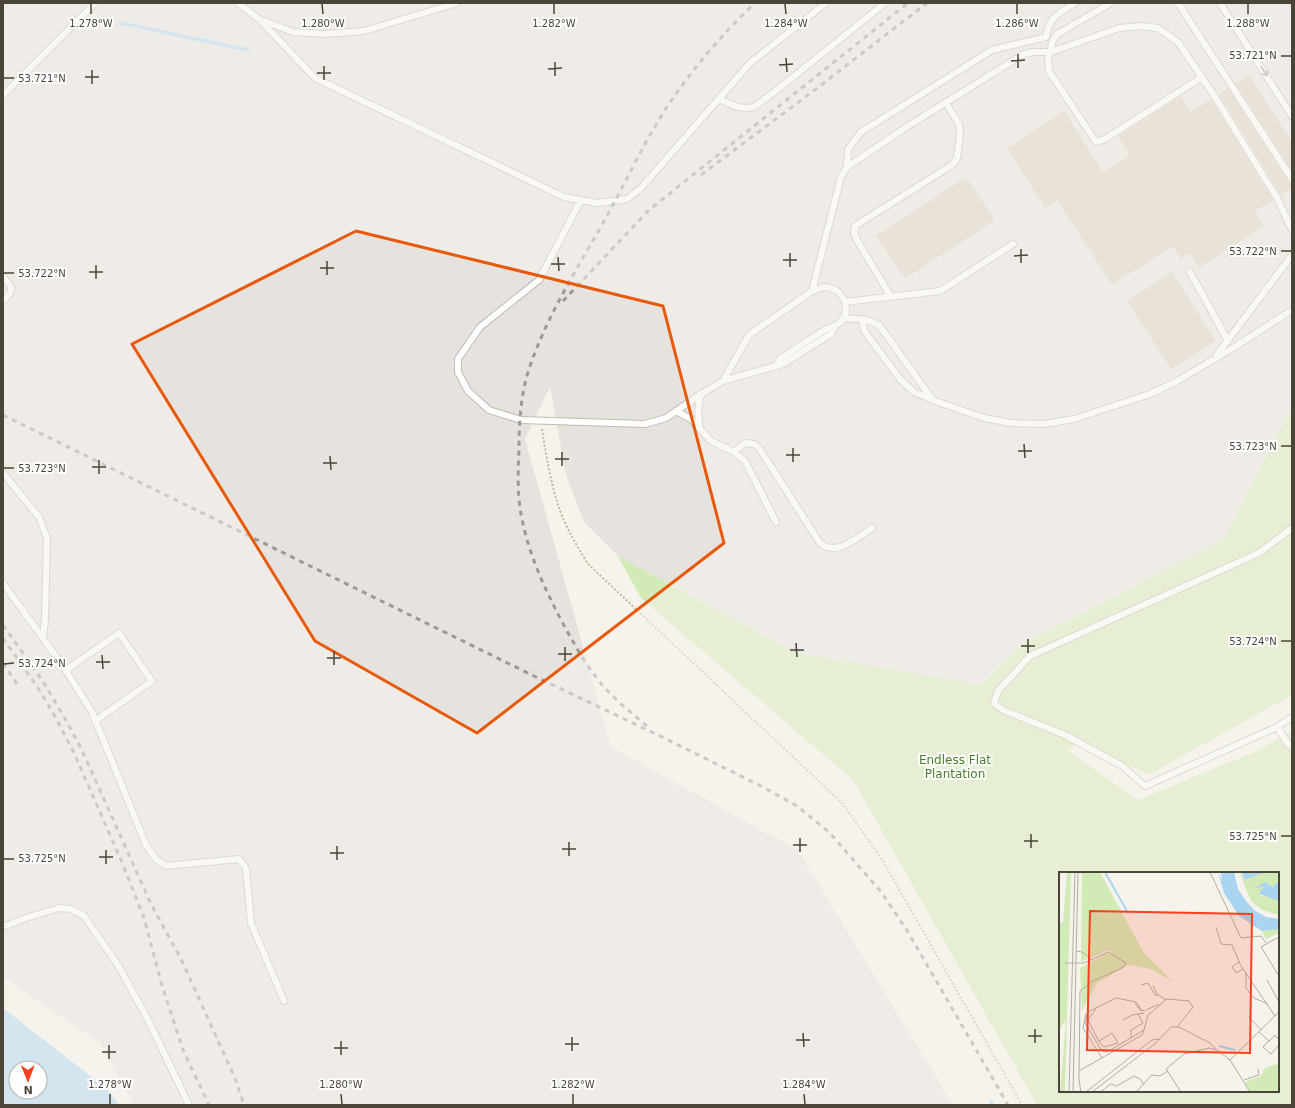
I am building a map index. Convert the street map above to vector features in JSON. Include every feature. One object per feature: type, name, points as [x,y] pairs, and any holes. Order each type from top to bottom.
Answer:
[{"type":"lane","points":[[3,94],[95,3]]},
{"type":"lane","points":[[238,3],[259,19],[315,78],[564,197],[597,204],[626,200],[641,188],[750,63],[826,3]]},
{"type":"lane","points":[[259,19],[293,32],[325,34],[364,31],[457,3]]},
{"type":"lane","points":[[719,99],[737,107],[747,108],[754,106],[782,86],[885,3]]},
{"type":"lane","points":[[847,167],[848,149],[861,132],[992,50],[1046,37],[1048,26],[1051,22],[1059,13],[1075,3]]},
{"type":"lane","points":[[1111,3],[1057,34],[1052,42],[1051,52],[1048,58],[1049,71],[1096,142],[1105,139],[1202,77]]},
{"type":"lane","points":[[1178,3],[1292,179]]},
{"type":"lane","points":[[1220,3],[1292,116]]},
{"type":"lane","points":[[812,291],[841,177],[847,167],[908,126],[1024,54],[1033,52],[1051,52],[1119,28],[1142,26],[1158,28],[1178,42],[1215,96],[1277,198],[1292,230]]},
{"type":"lane","points":[[891,297],[857,240],[854,233],[855,226],[952,166],[957,158],[960,124],[946,103]]},
{"type":"lane","points":[[581,200],[539,280],[480,327],[458,359],[458,372],[468,391],[490,410],[520,420],[646,424],[666,418],[723,381],[783,364],[831,334],[835,326],[843,318],[846,309],[842,296],[831,288],[824,287],[812,291],[749,335],[723,381]]},
{"type":"lane","points":[[845,302],[940,291],[1013,244]]},
{"type":"lane","points":[[1214,359],[1292,255]]},
{"type":"lane","points":[[1190,272],[1228,341]]},
{"type":"lane","points":[[3,277],[10,284],[12,289],[11,293],[3,301]]},
{"type":"lane","points":[[862,320],[864,330],[900,379],[914,392],[984,418],[1011,423],[1044,424],[1074,419],[1150,394],[1179,380],[1292,310]]},
{"type":"lane","points":[[843,318],[872,322],[882,329],[933,400]]},
{"type":"lane","points":[[700,428],[698,403],[701,394]]},
{"type":"lane","points":[[676,411],[684,414],[711,440],[734,452],[745,461],[776,522]]},
{"type":"lane","points":[[734,452],[745,443],[754,444],[759,448],[823,546],[829,548],[839,548],[872,528]]},
{"type":"lane","points":[[3,472],[39,517],[47,538],[45,619],[43,638]]},
{"type":"lane","points":[[1292,528],[1259,553],[1030,656],[998,691],[994,703],[1003,710],[1065,735],[1122,766],[1144,786],[1277,727],[1292,717]]},
{"type":"lane","points":[[3,583],[82,694],[95,721],[146,845],[156,859],[166,866],[239,859],[246,868],[251,923],[284,1001]]},
{"type":"lane","points":[[66,670],[119,634],[152,682],[95,721]]},
{"type":"lane","points":[[1277,727],[1292,747]]},
{"type":"lane","points":[[3,927],[26,918],[60,908],[71,909],[84,916],[118,965],[144,1011],[188,1105]]},
{"type":"path","points":[[541,420],[546,454],[559,508],[574,540],[588,564],[843,804],[883,860],[1022,1105]]},
{"type":"highlighted area","points":[[356,231],[663,306],[724,543],[477,733],[315,641],[132,344]]},
{"type":"shaded area","points":[[3,3],[1292,3],[1292,408],[1223,540],[1023,644],[980,685],[796,653],[618,556],[584,522],[566,475],[550,387],[525,439],[611,747],[798,850],[953,1105],[134,1105],[100,1043],[3,977]]},
{"type":"green space","name":"Endless Flat Plantation","points":[[1292,408],[1292,695],[1150,774],[1077,744],[1068,751],[1138,800],[1257,751],[1292,731],[1292,1105],[1037,1105],[853,780],[641,598],[618,556],[796,653],[980,685],[1023,644],[1223,540]]},
{"type":"water","points":[[3,1008],[107,1089],[119,1105],[3,1105]]},
{"type":"building","points":[[1249,75],[1292,142],[1292,171],[1236,84]]},
{"type":"building","points":[[1228,88],[1288,181],[1292,183],[1292,188],[1281,195],[1219,94]]},
{"type":"building","points":[[1181,96],[1191,112],[1211,99],[1273,200],[1254,212],[1264,226],[1199,268],[1190,253],[1181,259],[1173,246],[1112,285],[1057,200],[1045,208],[1007,148],[1064,111],[1103,172],[1130,155],[1118,136]]},
{"type":"building","points":[[966,177],[995,220],[905,279],[876,236]]},
{"type":"building","points":[[1172,272],[1216,341],[1171,369],[1127,301]]},
{"type":"waterway","points":[[121,23],[248,50]]},
{"type":"railway","points":[[647,726],[601,684],[588,666],[560,618],[535,563],[525,534],[520,511],[518,475],[521,407],[530,366],[547,324],[655,126],[680,88],[700,62],[755,3]]},
{"type":"railway","points":[[563,301],[649,210],[908,3]]},
{"type":"railway","points":[[701,175],[816,89],[927,3]]},
{"type":"railway","points":[[3,415],[536,677],[658,735],[763,787],[797,806],[830,833],[882,893],[908,932],[1008,1105]]},
{"type":"railway","points":[[3,625],[42,680],[81,748],[151,904],[181,959],[235,1078],[244,1105]]},
{"type":"railway","points":[[3,638],[38,688],[56,718],[74,753],[121,860],[144,918],[161,982],[183,1050],[209,1105]]},
{"type":"railway","points":[[3,663],[17,684]]}]
